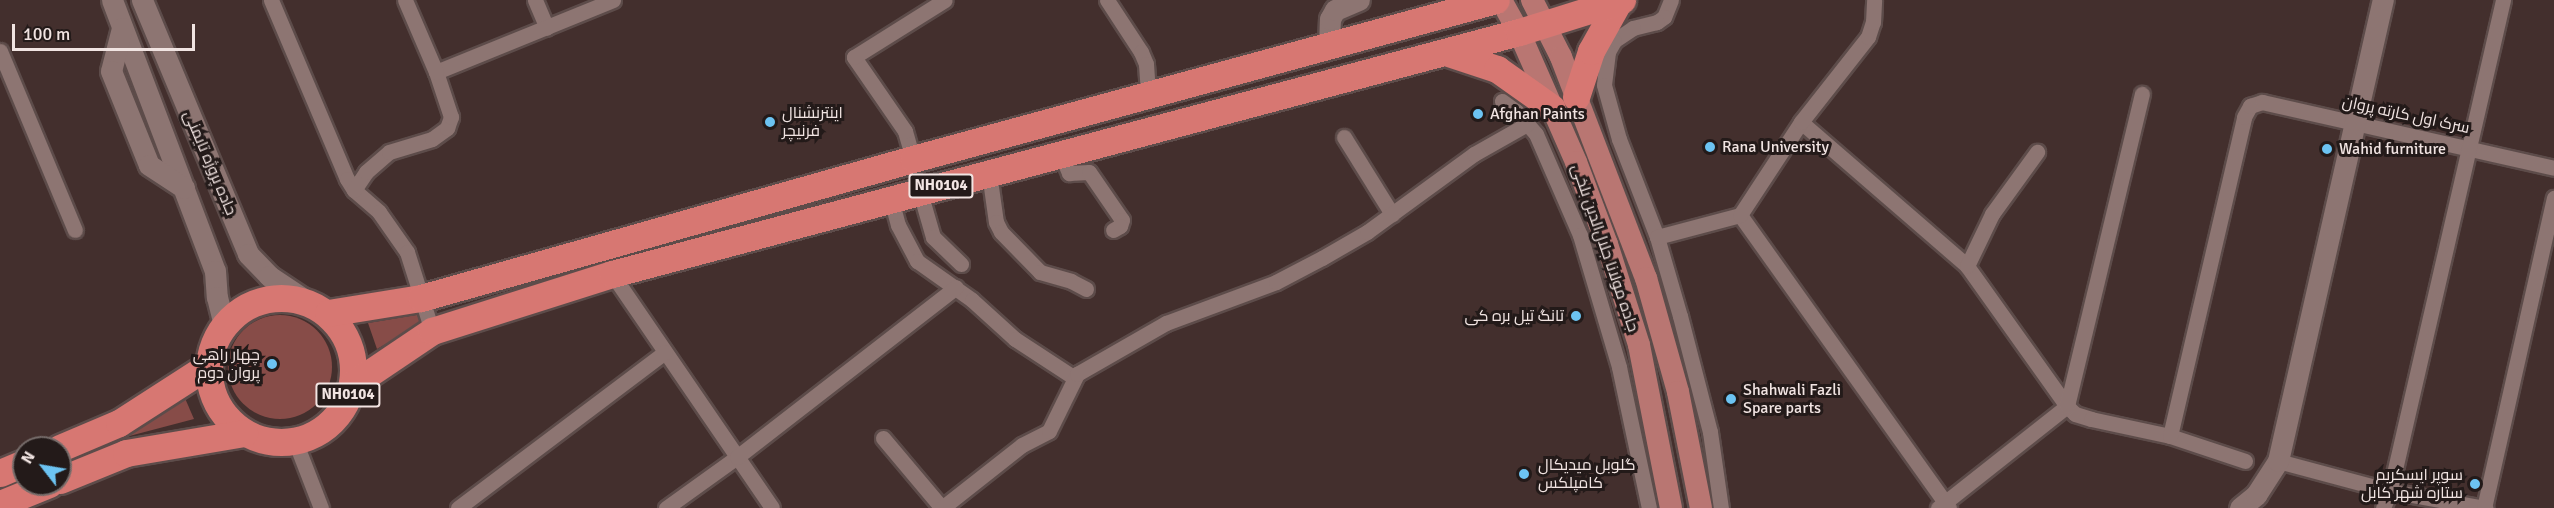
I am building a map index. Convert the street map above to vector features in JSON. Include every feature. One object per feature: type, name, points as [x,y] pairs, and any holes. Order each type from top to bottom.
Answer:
[{"type":"highway","name":"NH0104","points":[[318,308],[345,334],[353,359],[352,385],[341,411],[321,431],[295,441],[269,442],[244,433],[224,415],[220,408],[212,392],[209,365],[213,344],[224,325],[248,305],[278,297],[318,308],[421,298],[913,159],[1329,46],[1438,10],[1496,0]]},
{"type":"highway","name":"NH0104","points":[[352,385],[432,331],[612,274],[1519,32],[1538,12],[1621,1]]},
{"type":"highway","points":[[1444,51],[1497,69],[1564,102],[1621,1]]},
{"type":"highway","points":[[72,443],[119,423],[209,365]]},
{"type":"highway","name":"NH0104","points":[[72,475],[126,453],[244,433]]},
{"type":"highway","points":[[0,504],[20,496]]},
{"type":"main road","name":"جاده پروژه تایمنی","points":[[112,0],[215,271],[217,297],[224,325]]},
{"type":"main road","points":[[1329,46],[1330,20],[1335,10],[1359,0]]},
{"type":"main road","name":"جاده مولانا جلال‌الدین بلخی","points":[[1501,0],[1519,32],[1594,146],[1646,278],[1678,392],[1701,508]]},
{"type":"main road","points":[[2254,504],[2278,461],[2383,0]]},
{"type":"main road","name":"جاده پروژه تایمنی","points":[[145,8],[248,254],[269,276],[318,308]]},
{"type":"main road","name":"جاده مولانا جلال‌الدین بلخی","points":[[1538,12],[1639,345],[1671,508]]},
{"type":"street","points":[[271,0],[347,179],[354,190],[379,212],[394,230],[407,252],[432,331]]},
{"type":"street","points":[[354,190],[366,172],[389,152],[432,139],[447,128],[451,117],[436,72],[405,0]]},
{"type":"street","points":[[535,0],[547,28]]},
{"type":"street","points":[[436,72],[613,0]]},
{"type":"street","points":[[1107,0],[1146,63],[1148,95]]},
{"type":"street","points":[[1671,0],[1664,16],[1628,31],[1614,41],[1608,52],[1604,84],[1619,139],[1657,237],[1710,432],[1721,508]]},
{"type":"street","points":[[1657,237],[1740,215],[1801,122],[1868,37],[1873,22],[1874,0]]},
{"type":"street","points":[[2383,508],[2390,491],[2503,0]]},
{"type":"street","points":[[913,159],[905,130],[854,57],[937,2]]},
{"type":"street","points":[[0,51],[75,230]]},
{"type":"street","points":[[1740,215],[1944,506],[2067,406],[2142,94]]},
{"type":"street","points":[[1502,101],[1516,111],[1536,134],[1580,235],[1619,367],[1648,508]]},
{"type":"street","name":"سرک اول کارته پروان","points":[[2170,436],[2244,117],[2250,106],[2262,102],[2554,168]]},
{"type":"street","points":[[1801,122],[1967,266],[2075,414],[2170,436],[2245,461]]},
{"type":"street","points":[[883,438],[942,508],[1022,445],[1049,431],[1074,377],[1166,323],[1276,282],[1322,258],[1392,214],[1474,154],[1527,124]]},
{"type":"street","points":[[1344,137],[1392,214]]},
{"type":"street","points":[[1594,146],[1619,139]]},
{"type":"street","points":[[1967,266],[1992,214],[2037,153]]},
{"type":"street","points":[[1061,154],[1069,173],[1089,172],[1122,220],[1113,231]]},
{"type":"street","points":[[989,173],[996,222],[1001,232],[1040,272],[1071,281],[1086,289]]},
{"type":"street","points":[[920,192],[933,237],[961,264]]},
{"type":"street","points":[[2278,461],[2390,491],[2485,508],[2554,198]]},
{"type":"street","points":[[891,199],[898,225],[912,255],[956,287],[1015,339],[1074,377]]},
{"type":"street","points":[[612,274],[772,508]]},
{"type":"street","points":[[666,508],[737,457],[956,287]]},
{"type":"street","points":[[458,508],[665,352]]},
{"type":"street","points":[[295,441],[321,508]]},
{"type":"shaded area","points":[[422,314],[425,322],[377,349],[368,323]]},
{"type":"shaded area","points":[[280,315],[300,319],[317,330],[328,347],[332,367],[328,387],[317,404],[300,415],[280,419],[260,415],[243,404],[232,387],[228,367],[232,347],[243,330],[260,319]]},
{"type":"shaded area","points":[[184,396],[194,419],[118,439]]},
{"type":"place","name":"Afghan Paints","points":[[1478,114]]},
{"type":"place","name":"اینترنشنال فرنیچر","points":[[770,122]]},
{"type":"place","name":"Rana University","points":[[1710,147]]},
{"type":"place","name":"Wahid furniture","points":[[2327,149]]},
{"type":"place","name":"تانگ تیل بره کی","points":[[1576,316]]},
{"type":"place","name":"چهار راهی پروان دوم","points":[[272,364]]},
{"type":"place","name":"Shahwali Fazli Spare parts","points":[[1731,399]]},
{"type":"place","name":"گلوبل میدیکال کامپلکس","points":[[1524,474]]},
{"type":"place","name":"سوپر ایسکریم ستاره شهر کابل","points":[[2475,484]]}]
